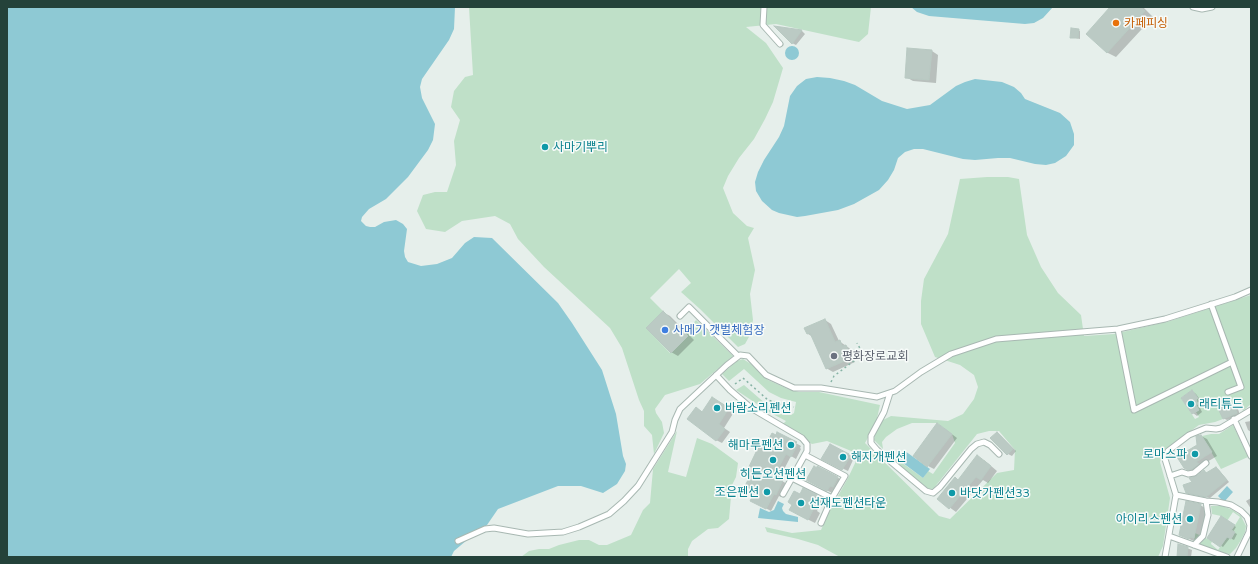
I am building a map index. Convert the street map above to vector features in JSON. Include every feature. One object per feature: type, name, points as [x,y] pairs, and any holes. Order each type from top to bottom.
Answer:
[{"type":"lane","points":[[764,7],[763,25],[780,44]]},
{"type":"lane","points":[[1193,7],[1202,9],[1212,7]]},
{"type":"lane","points":[[458,541],[485,529],[494,528],[528,534],[563,532],[593,522],[609,514],[638,486],[672,432],[680,409],[740,355],[748,356],[766,375],[794,388],[828,389],[877,397],[895,391],[921,372],[951,354],[996,338],[1118,329],[1165,319],[1251,290]]},
{"type":"lane","points":[[1211,304],[1241,387],[1228,392]]},
{"type":"lane","points":[[680,316],[689,307],[738,356]]},
{"type":"lane","points":[[1118,329],[1134,410],[1232,362]]},
{"type":"lane","points":[[716,375],[729,389],[751,408],[802,438],[807,444],[807,451],[783,494]]},
{"type":"lane","points":[[890,393],[884,412],[871,436],[872,443],[877,450],[926,491],[933,493],[940,487],[971,449],[977,444],[984,442],[990,445],[999,454]]},
{"type":"lane","points":[[1165,557],[1176,495],[1164,459],[1165,455],[1172,447],[1193,433],[1206,428],[1222,428],[1234,419],[1251,410]]},
{"type":"lane","points":[[1234,419],[1250,456]]},
{"type":"lane","points":[[805,455],[845,476],[832,498],[821,523]]},
{"type":"lane","points":[[1170,476],[1182,472],[1188,474],[1194,473],[1206,463]]},
{"type":"lane","points":[[792,478],[832,498]]},
{"type":"lane","points":[[1176,495],[1231,505],[1247,517],[1250,525],[1249,532],[1237,557]]},
{"type":"lane","points":[[1194,545],[1203,536],[1208,515],[1206,501]]},
{"type":"lane","points":[[1169,536],[1227,557]]},
{"type":"path","points":[[828,389],[834,376],[863,354],[857,343]]},
{"type":"path","points":[[729,389],[743,378],[768,400],[794,407]]},
{"type":"green space","points":[[469,7],[871,7],[868,34],[859,42],[776,24],[746,27],[766,43],[783,68],[773,102],[765,119],[754,139],[739,158],[728,176],[723,188],[733,213],[747,226],[754,228],[748,238],[755,270],[750,294],[753,320],[750,335],[745,344],[738,347],[681,292],[691,283],[679,269],[650,298],[663,311],[646,328],[670,353],[688,336],[685,333],[696,320],[733,356],[700,384],[665,395],[655,409],[662,422],[664,433],[654,454],[652,435],[644,426],[644,411],[622,348],[610,328],[544,267],[518,239],[510,224],[495,216],[462,221],[445,232],[426,229],[417,211],[423,195],[435,192],[447,192],[456,165],[454,141],[460,120],[451,107],[454,91],[465,77],[473,75]]},
{"type":"green space","points":[[1008,177],[1019,179],[1027,235],[1041,267],[1058,293],[1081,315],[1084,336],[1114,334],[1170,321],[1251,295],[1251,404],[1243,411],[1240,404],[1234,406],[1233,403],[1218,406],[1223,419],[1199,425],[1164,450],[1160,462],[1170,498],[1163,546],[1158,557],[840,557],[818,545],[767,532],[765,527],[792,533],[821,530],[857,459],[856,453],[827,441],[812,444],[782,425],[786,421],[769,412],[736,390],[744,385],[774,411],[784,415],[791,415],[794,413],[796,402],[781,398],[769,392],[744,369],[729,381],[722,374],[737,361],[743,359],[751,364],[768,380],[788,389],[799,392],[819,392],[880,405],[876,423],[865,443],[939,516],[950,519],[997,473],[1014,470],[1015,450],[999,431],[989,431],[977,434],[934,488],[930,490],[891,459],[894,457],[923,478],[928,471],[933,474],[955,443],[952,434],[937,423],[912,423],[897,429],[886,437],[882,442],[883,449],[874,440],[876,431],[883,420],[891,416],[948,421],[963,414],[974,399],[978,387],[974,375],[960,365],[935,357],[921,324],[921,301],[924,279],[948,234],[960,179]],"holes":[[[1192,390],[1198,398],[1196,400],[1198,404],[1196,405],[1199,410],[1196,412],[1199,417],[1195,419],[1181,398]]]},
{"type":"green space","points":[[1233,425],[1248,457],[1221,469],[1202,436],[1219,434]]},
{"type":"green space","points":[[677,431],[668,472],[686,477],[697,438],[712,444],[738,463],[736,477],[732,485],[729,519],[718,528],[708,529],[692,541],[688,549],[688,557],[521,557],[529,551],[549,549],[579,540],[589,540],[599,545],[607,545],[631,535],[643,510],[650,503],[653,469]]},
{"type":"green space","points":[[1211,506],[1222,506],[1233,510],[1241,516],[1246,526],[1241,540],[1230,554],[1218,552],[1194,542],[1195,533],[1212,541],[1211,544],[1218,550],[1227,537],[1231,539],[1235,532],[1232,530],[1240,517],[1233,512],[1227,521],[1221,516],[1212,514]]},
{"type":"water","points":[[7,7],[455,7],[454,29],[449,40],[422,79],[420,87],[422,98],[435,124],[433,140],[428,150],[408,177],[386,199],[369,209],[362,217],[361,221],[366,226],[370,227],[375,227],[384,222],[396,220],[403,224],[407,229],[404,251],[405,257],[408,262],[421,266],[437,264],[452,258],[465,243],[474,237],[492,238],[558,303],[602,370],[616,414],[623,456],[626,464],[625,471],[617,484],[603,493],[581,486],[558,486],[498,509],[487,525],[454,551],[451,557],[7,557]]},
{"type":"water","points":[[911,7],[1053,7],[1043,18],[1034,23],[1025,24],[929,16],[917,12]]},
{"type":"water","points":[[789,46],[795,46],[799,50],[799,56],[795,60],[789,60],[785,56],[785,50]]},
{"type":"water","points":[[817,77],[844,81],[855,85],[882,101],[907,109],[930,105],[956,86],[975,79],[1002,82],[1014,87],[1025,99],[1060,113],[1070,122],[1074,134],[1074,145],[1066,156],[1055,163],[1046,165],[1010,158],[975,160],[963,159],[923,149],[914,149],[905,152],[898,158],[894,170],[879,190],[854,204],[838,210],[797,217],[779,213],[772,210],[762,201],[756,191],[755,182],[764,160],[779,137],[784,126],[790,96],[797,86],[806,79]]},
{"type":"water","points":[[905,451],[930,469],[923,478],[899,460]]},
{"type":"water","points":[[1227,486],[1233,492],[1224,502],[1218,496]]},
{"type":"water","points":[[778,501],[784,504],[782,508],[786,514],[798,517],[798,522],[758,518],[760,508],[769,512],[774,510]]},
{"type":"building","name":"카페피싱","points":[[1110,7],[1141,7],[1145,11],[1107,53],[1086,34]]},
{"type":"building","points":[[774,26],[802,30],[792,44]]},
{"type":"building","points":[[1071,28],[1079,29],[1078,38],[1070,38]]},
{"type":"building","points":[[907,48],[932,50],[929,80],[905,78]]},
{"type":"building","name":"사메기 갯벌체험장","points":[[663,311],[688,336],[671,353],[646,328]]},
{"type":"building","points":[[825,319],[835,342],[840,340],[842,346],[846,345],[849,352],[847,354],[849,359],[826,369],[810,333],[807,334],[804,328]]},
{"type":"building","name":"래티튜드","points":[[1192,390],[1198,398],[1196,400],[1198,404],[1196,405],[1199,410],[1192,414],[1181,398]]},
{"type":"building","points":[[712,397],[729,408],[719,424],[725,429],[716,441],[687,419],[696,407],[702,412]]},
{"type":"building","points":[[1227,402],[1228,405],[1233,403],[1237,413],[1223,419],[1217,406]]},
{"type":"building","points":[[937,423],[952,434],[927,467],[913,456]]},
{"type":"building","points":[[777,432],[797,442],[795,444],[797,445],[791,457],[786,454],[774,476],[783,480],[776,495],[774,494],[766,509],[750,501],[755,491],[745,486],[749,478],[745,475],[757,450],[760,447],[764,449],[772,433],[776,435]]},
{"type":"building","points":[[997,432],[1013,449],[1007,455],[990,438]]},
{"type":"building","name":"로마스파","points":[[1201,435],[1212,452],[1196,462],[1199,464],[1188,470],[1184,468],[1177,457],[1197,445],[1196,436]]},
{"type":"building","name":"해지개펜션","points":[[830,444],[849,454],[848,456],[850,457],[842,470],[821,459]]},
{"type":"building","points":[[977,455],[991,466],[981,480],[976,477],[949,509],[937,499],[955,477],[958,480]]},
{"type":"building","points":[[814,466],[817,468],[817,466],[838,477],[833,487],[830,486],[827,491],[806,480]]},
{"type":"building","points":[[1216,467],[1227,480],[1206,497],[1186,493],[1183,485],[1192,482],[1189,478],[1196,476],[1204,470],[1206,473]]},
{"type":"building","name":"선재도펜션타운","points":[[803,488],[817,495],[811,507],[814,508],[808,520],[789,510],[792,505],[788,502],[794,491],[800,494]]},
{"type":"building","name":"아이리스펜션","points":[[1186,501],[1201,504],[1194,538],[1190,537],[1189,539],[1179,535]]},
{"type":"building","points":[[1221,516],[1235,525],[1231,530],[1235,532],[1231,539],[1227,537],[1220,547],[1207,538]]},
{"type":"building","points":[[1178,544],[1188,547],[1187,557],[1177,557]]},
{"type":"place","name":"카페피싱","points":[[1116,23]]},
{"type":"place","name":"사마기뿌리","points":[[545,147]]},
{"type":"place","name":"사메기 갯벌체험장","points":[[665,330]]},
{"type":"place","name":"평화장로교회","points":[[834,356]]},
{"type":"place","name":"래티튜드","points":[[1191,404]]},
{"type":"place","name":"바람소리펜션","points":[[717,408]]},
{"type":"place","name":"해마루펜션","points":[[791,445]]},
{"type":"place","name":"로마스파","points":[[1195,454]]},
{"type":"place","name":"해지개펜션","points":[[843,457]]},
{"type":"place","name":"히든오션펜션","points":[[773,460]]},
{"type":"place","name":"조은펜션","points":[[767,492]]},
{"type":"place","name":"바닷가펜션33","points":[[952,493]]},
{"type":"place","name":"선재도펜션타운","points":[[801,503]]},
{"type":"place","name":"아이리스펜션","points":[[1190,519]]}]
